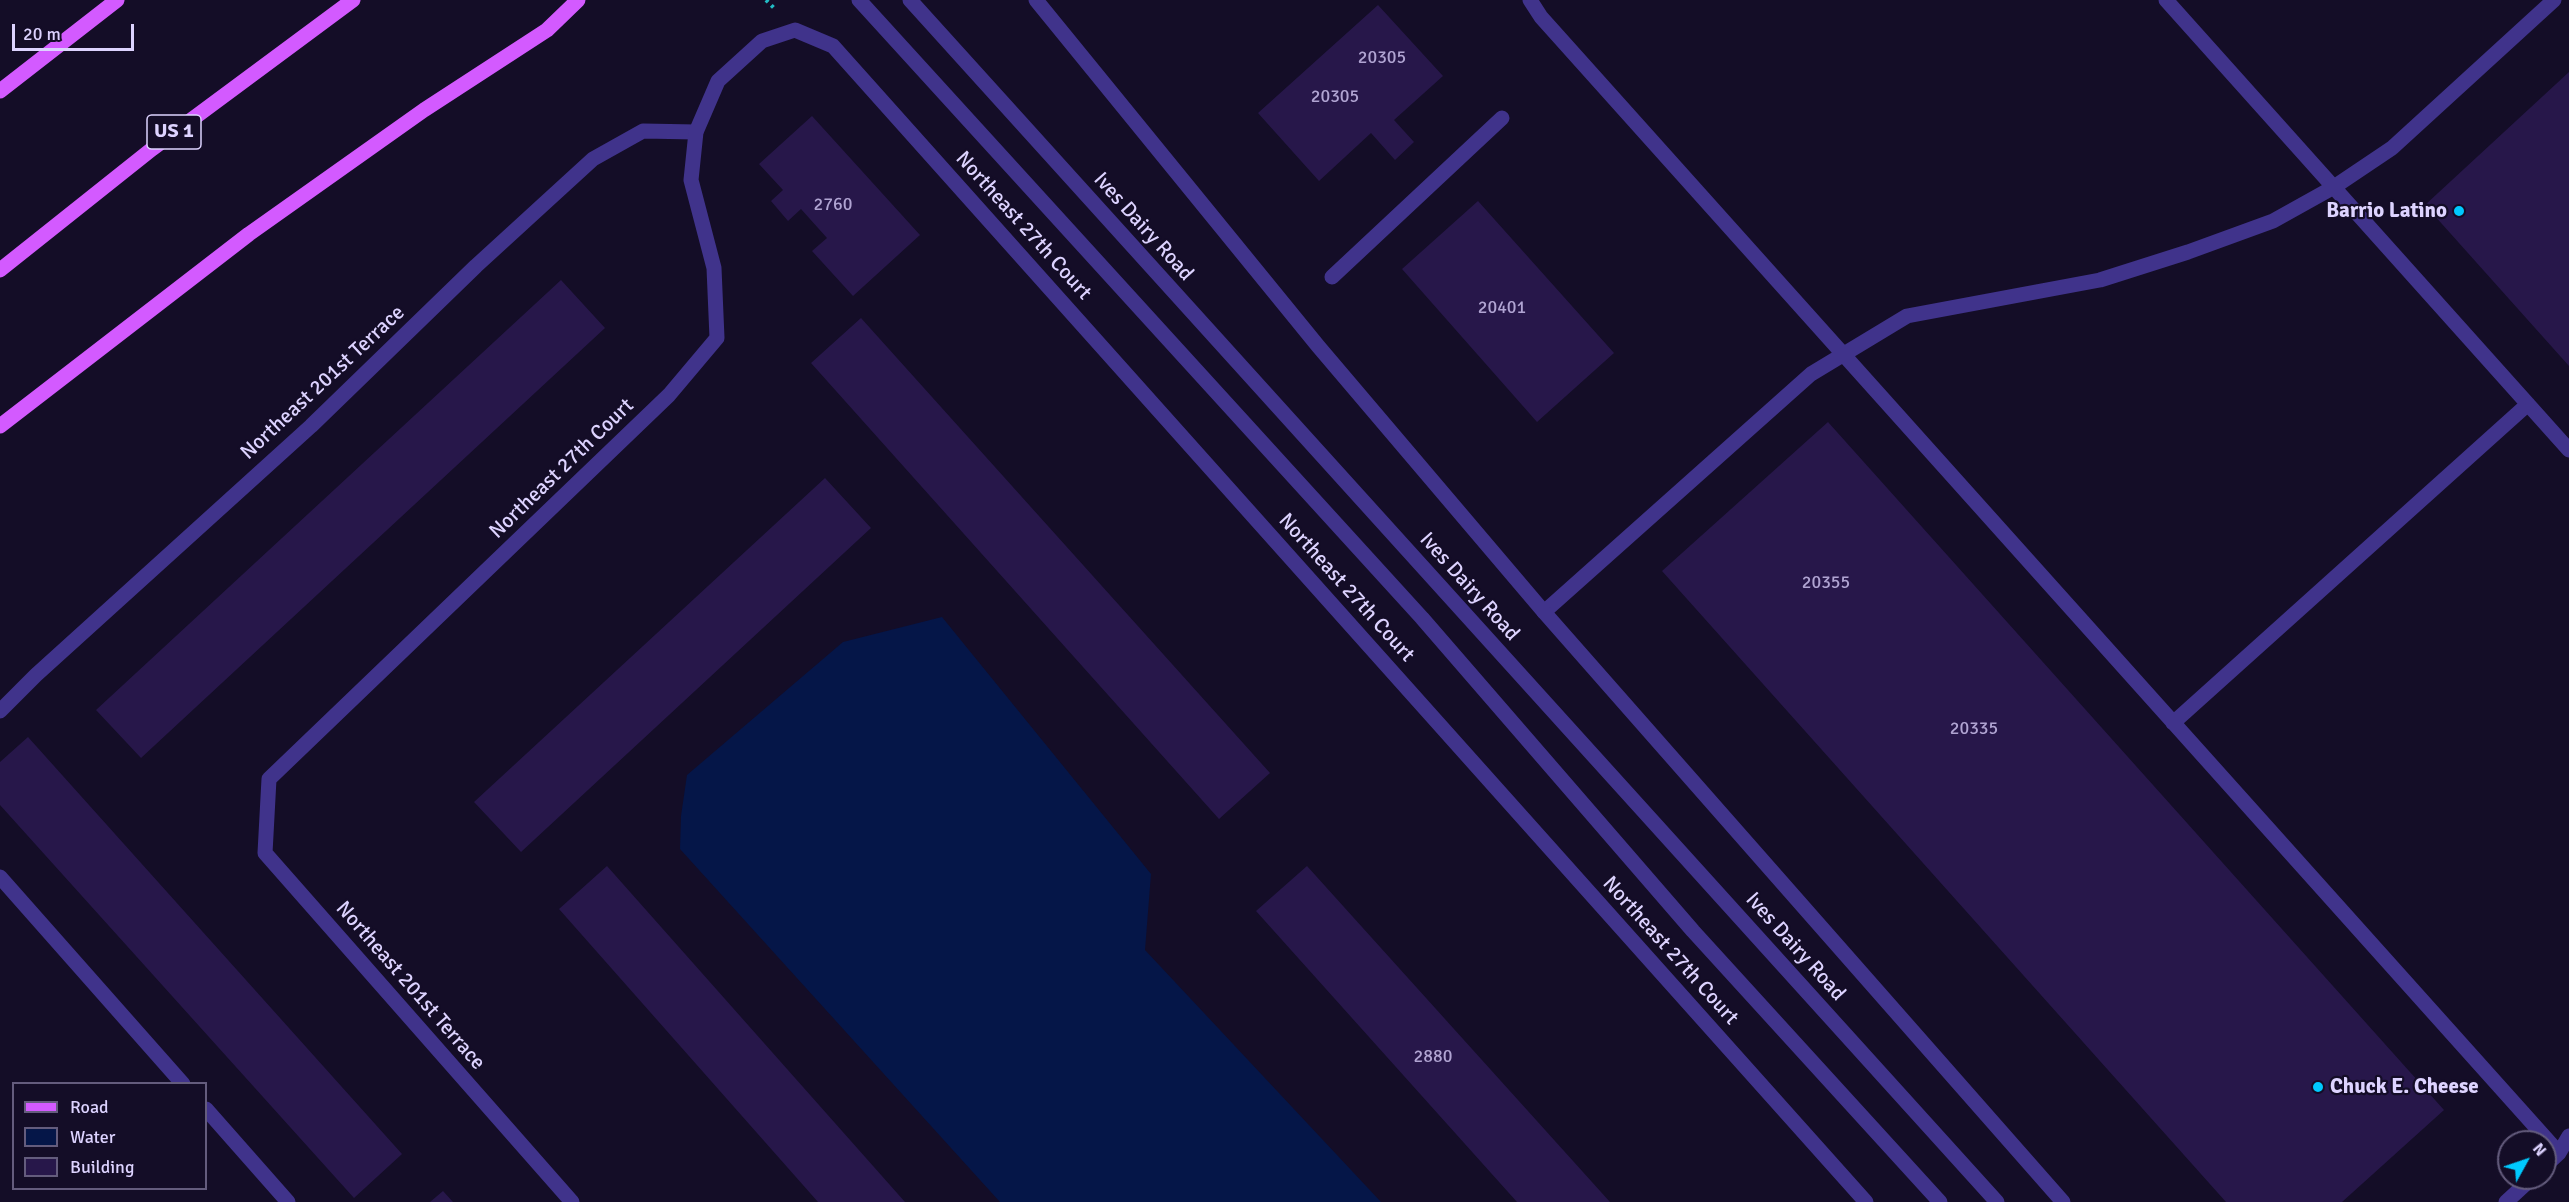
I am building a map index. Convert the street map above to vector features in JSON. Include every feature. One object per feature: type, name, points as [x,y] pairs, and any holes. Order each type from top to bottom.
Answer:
[{"type":"main road","points":[[0,91],[117,0]]},
{"type":"main road","name":"US 1","points":[[0,270],[160,142],[353,0]]},
{"type":"main road","points":[[0,426],[249,234],[424,110],[547,30],[578,0]]},
{"type":"street","points":[[859,0],[1422,618],[1693,931],[1940,1202]]},
{"type":"street","name":"Ives Dairy Road","points":[[910,0],[1997,1202]]},
{"type":"street","name":"Ives Dairy Road","points":[[1036,0],[1318,346],[1544,612],[2062,1202]]},
{"type":"street","points":[[1530,0],[1541,17],[2559,1154],[2569,1136]]},
{"type":"street","points":[[2166,0],[2569,450]]},
{"type":"street","points":[[1544,612],[1810,374],[1907,316],[2100,280],[2188,252],[2273,220],[2334,187],[2392,148],[2554,0]]},
{"type":"street","name":"Northeast 27th Court","points":[[269,779],[669,395],[717,338],[714,268],[691,180],[696,132],[718,81],[762,41],[795,30],[834,46],[1866,1202]]},
{"type":"street","points":[[1332,277],[1502,118]]},
{"type":"street","name":"Northeast 201st Terrace","points":[[0,711],[36,675],[311,426],[476,266],[593,159],[643,131],[696,132]]},
{"type":"street","points":[[2173,723],[2528,404]]},
{"type":"street","name":"Northeast 201st Terrace","points":[[269,779],[265,853],[572,1202]]},
{"type":"street","points":[[0,877],[182,1082]]},
{"type":"street","points":[[207,1110],[288,1202]]},
{"type":"street","points":[[2506,1202],[2519,1190]]},
{"type":"water","points":[[942,617],[1151,874],[1145,950],[1381,1202],[1000,1202],[680,849],[681,816],[687,775],[843,642]]},
{"type":"building","points":[[1378,5],[1443,76],[1394,120],[1414,142],[1395,160],[1371,133],[1319,181],[1258,113]]},
{"type":"building","points":[[2569,72],[2569,366],[2425,205]]},
{"type":"building","points":[[812,116],[920,235],[853,296],[812,251],[827,238],[801,209],[788,221],[771,201],[783,190],[759,164]]},
{"type":"building","points":[[1478,201],[1614,353],[1537,422],[1402,269]]},
{"type":"building","points":[[561,280],[605,328],[141,758],[96,710]]},
{"type":"building","points":[[861,318],[1270,773],[1219,819],[811,363]]},
{"type":"building","points":[[1828,422],[2444,1110],[2342,1202],[2226,1202],[1662,571]]},
{"type":"building","points":[[825,478],[871,528],[521,852],[474,802]]},
{"type":"building","points":[[28,737],[402,1154],[354,1198],[0,805],[0,762]]},
{"type":"building","points":[[607,866],[905,1202],[818,1202],[559,909]]},
{"type":"building","points":[[1307,866],[1610,1202],[1517,1202],[1256,911]]},
{"type":"building","points":[[443,1191],[453,1202],[430,1202]]},
{"type":"place","name":"Barrio Latino","points":[[2459,211]]},
{"type":"place","name":"Chuck E. Cheese","points":[[2318,1087]]}]
